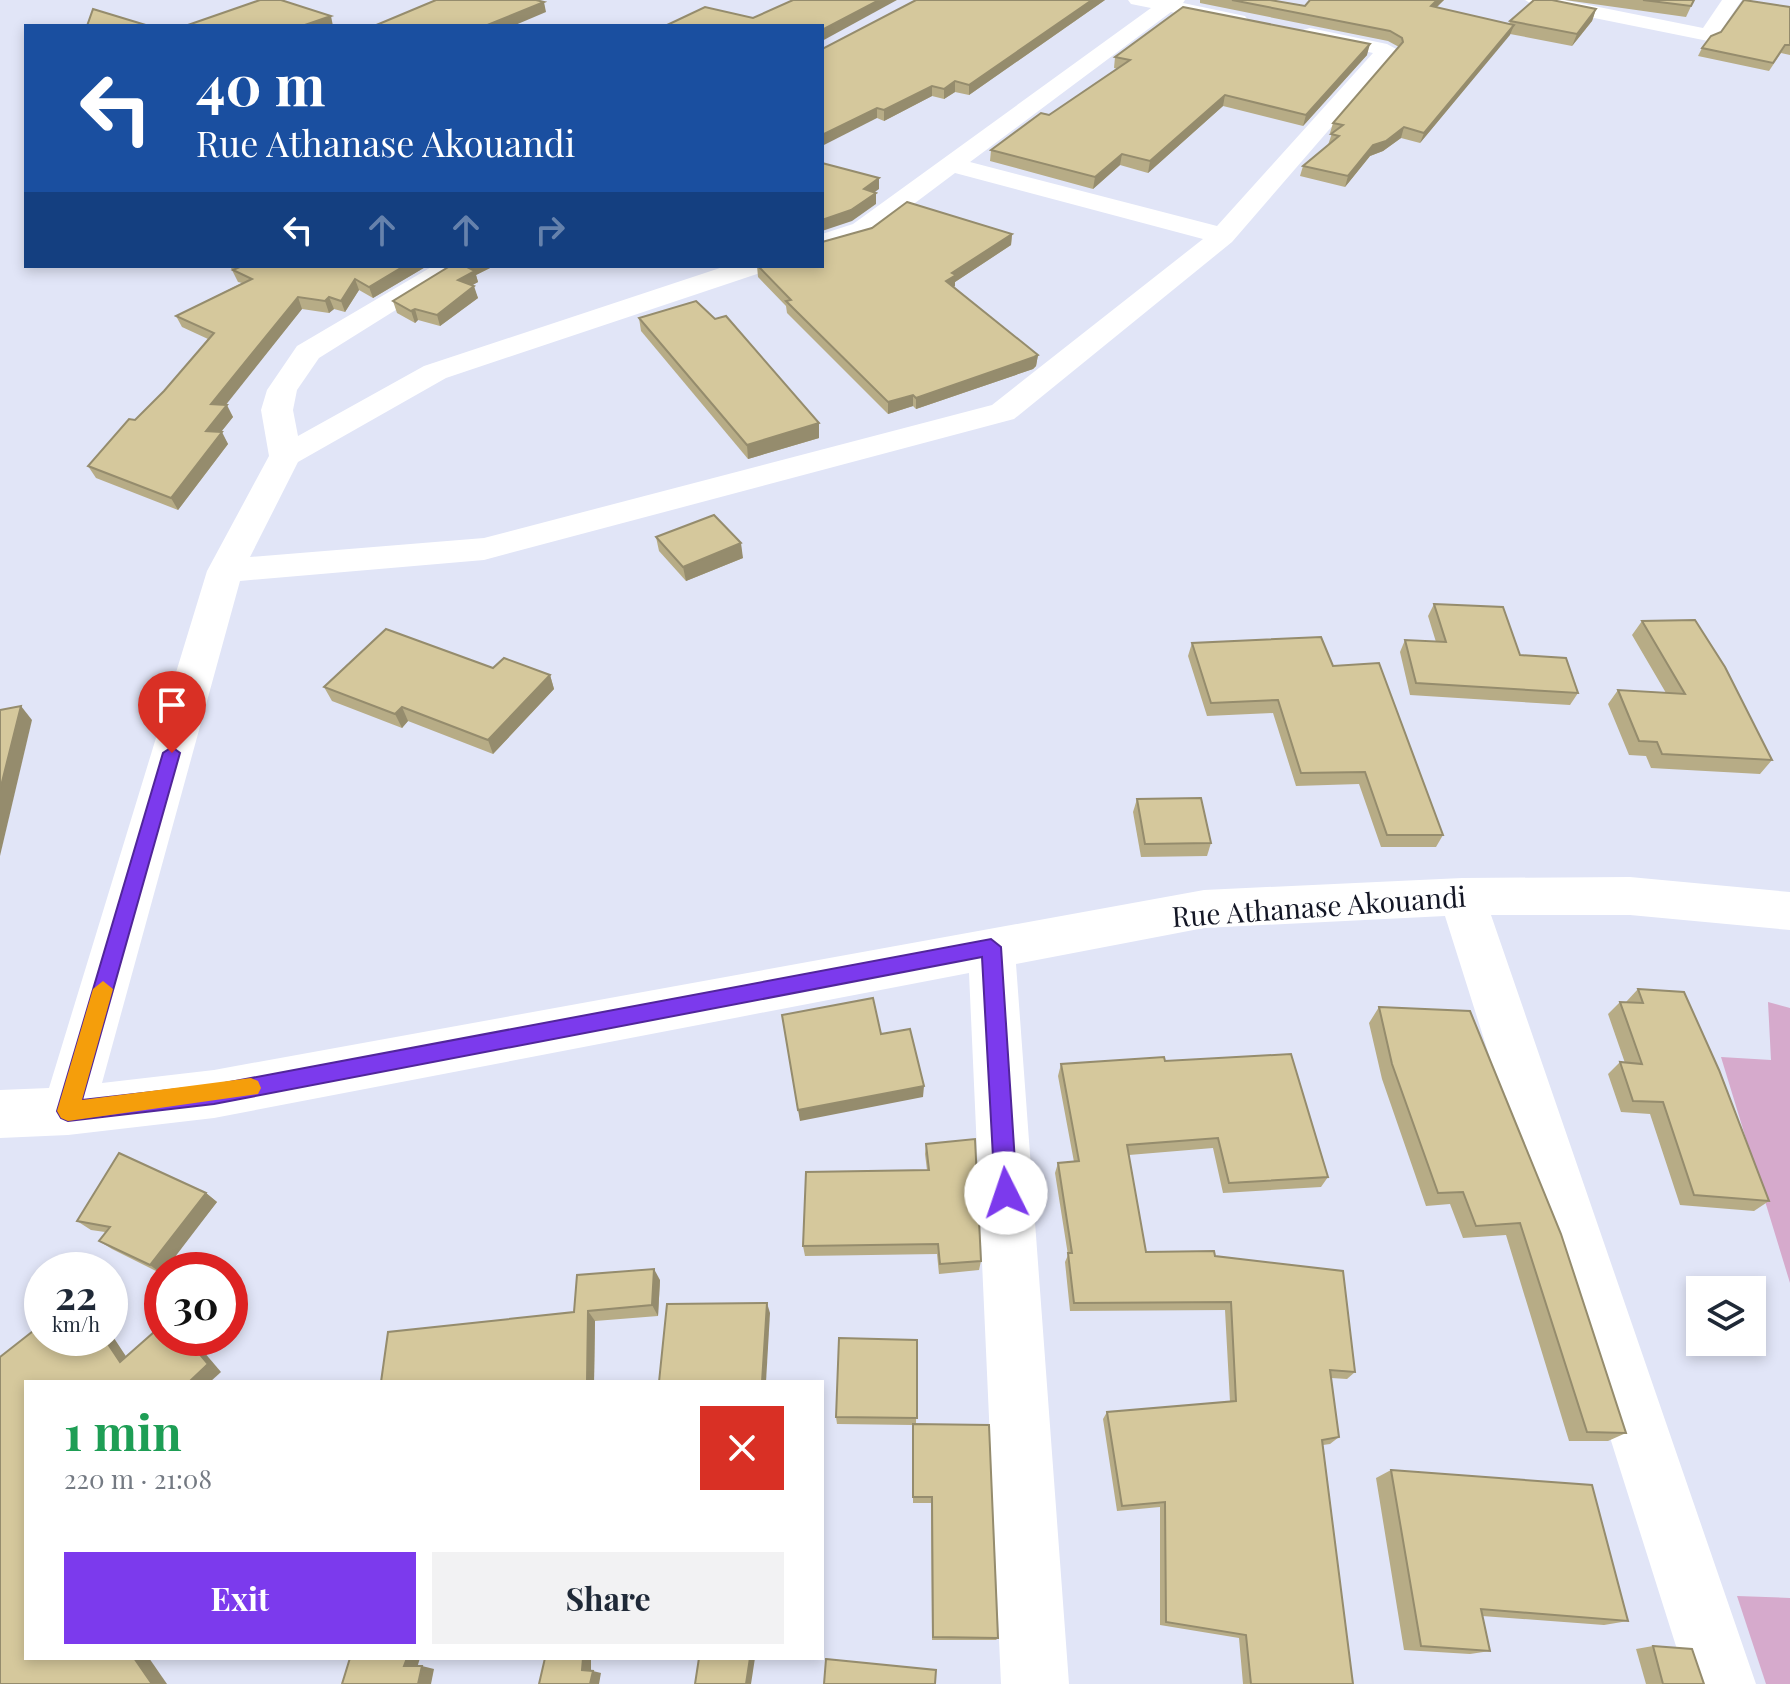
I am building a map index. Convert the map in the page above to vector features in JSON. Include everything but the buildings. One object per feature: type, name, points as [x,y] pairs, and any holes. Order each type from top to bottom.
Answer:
[{"type":"street","points":[[225,571],[484,549],[1003,412],[1223,236],[1387,50],[1172,3],[1138,0]]},
{"type":"street","points":[[1535,0],[1708,35],[1732,0]]},
{"type":"street","points":[[824,242],[862,230],[1172,3]]},
{"type":"street","points":[[954,165],[1223,236]]},
{"type":"street","points":[[285,456],[277,410],[282,390],[308,352],[449,268]]},
{"type":"street","points":[[68,1111],[225,571],[285,456],[435,372],[747,268]]},
{"type":"street","name":"Rue Athanase Akouandi","points":[[0,1114],[68,1111],[214,1094],[1204,909],[1462,897],[1630,896],[1790,911]]},
{"type":"street","points":[[1462,897],[1722,1684]]},
{"type":"street","points":[[991,947],[1035,1684]]},
{"type":"shaded area","points":[[1768,1002],[1790,1008],[1790,1283],[1721,1057],[1771,1060]]},
{"type":"shaded area","points":[[1737,1596],[1790,1598],[1790,1684],[1766,1684]]},
{"type":"slow traffic","points":[[103,989],[68,1111],[251,1088]]},
{"type":"route","points":[[172,753],[68,1111],[214,1094],[991,947],[1006,1193]]}]
